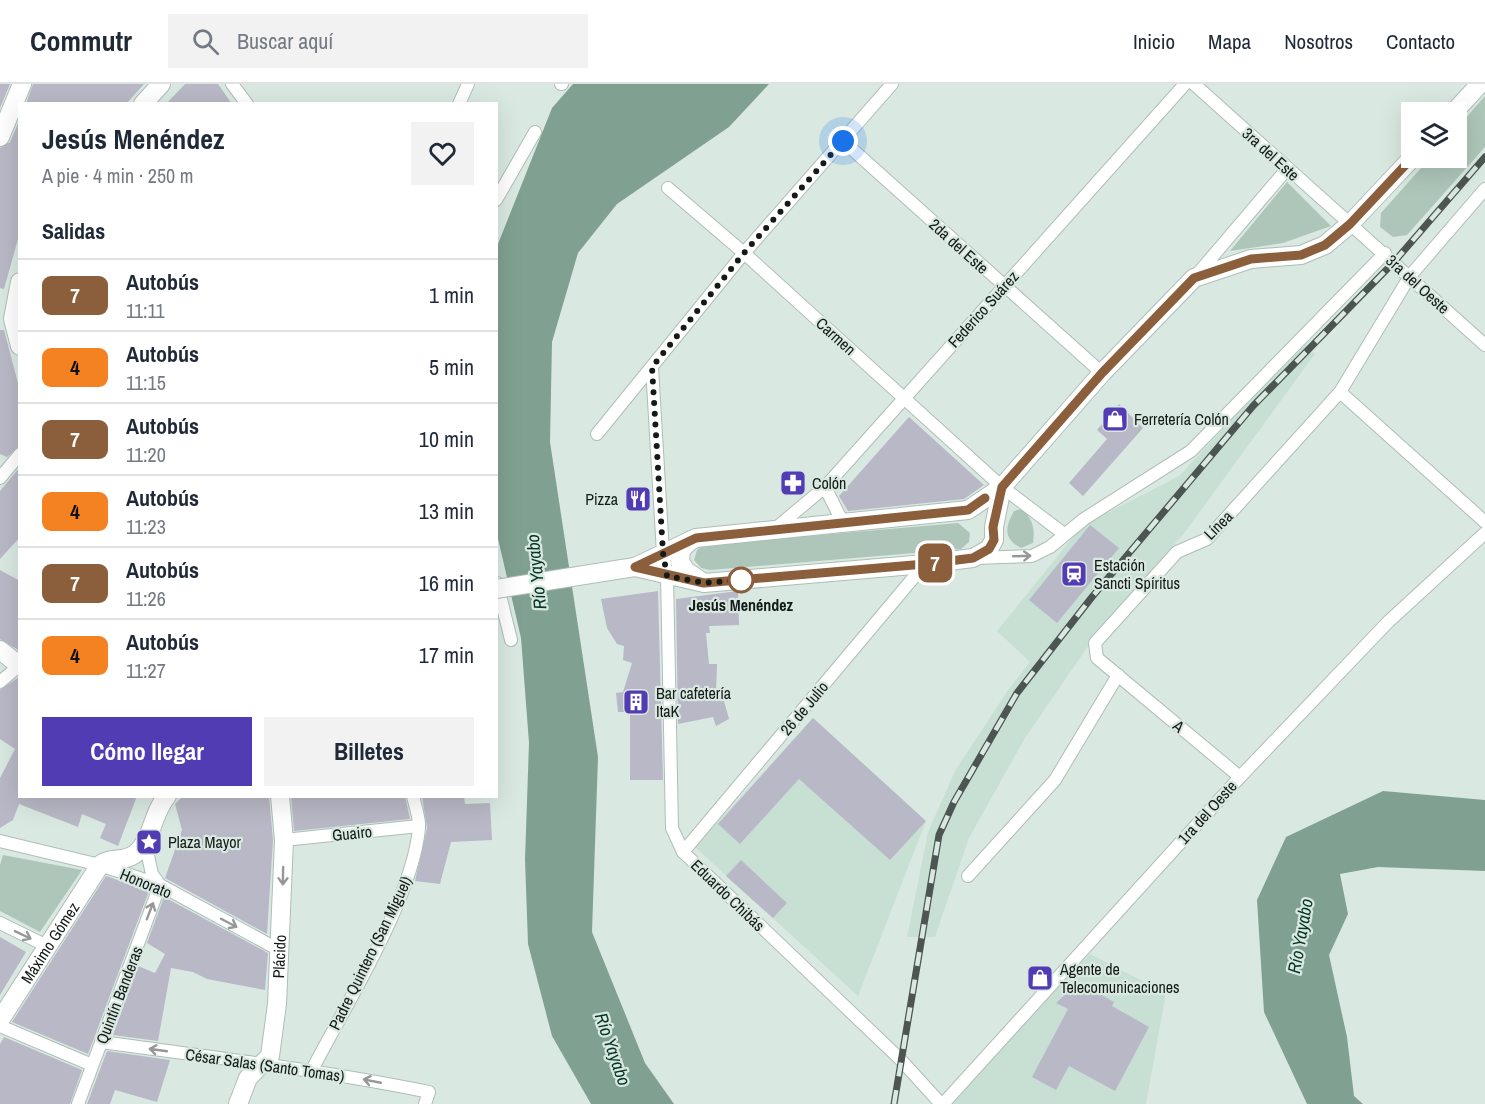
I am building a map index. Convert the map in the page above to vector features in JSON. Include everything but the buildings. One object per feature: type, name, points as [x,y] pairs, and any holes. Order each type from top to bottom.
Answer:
[{"type":"main road","points":[[0,138],[22,84]]},
{"type":"main road","points":[[145,102],[161,84]]},
{"type":"main road","points":[[1463,102],[1480,84]]},
{"type":"main road","points":[[498,589],[628,568],[696,538],[842,521],[968,510],[1002,487],[1102,373],[1194,278],[1251,259],[1301,255],[1325,245],[1350,224],[1403,168]]},
{"type":"main road","points":[[18,287],[7,317],[18,342]]},
{"type":"main road","points":[[628,568],[704,583],[973,558],[989,549],[994,540],[993,527],[1002,487]]},
{"type":"main road","points":[[968,510],[984,518],[993,527]]},
{"type":"main road","points":[[696,538],[681,550],[680,562],[690,575],[704,583]]},
{"type":"main road","points":[[0,650],[18,665]]},
{"type":"main road","points":[[100,865],[104,862],[130,857],[145,842],[165,798]]},
{"type":"main road","name":"Plácido","points":[[238,1104],[248,1078],[270,1056],[281,951],[284,840],[280,798]]},
{"type":"main road","name":"Máximo Gómez","points":[[0,1020],[100,865]]},
{"type":"street","points":[[232,84],[246,102]]},
{"type":"street","points":[[460,102],[468,84]]},
{"type":"street","points":[[597,434],[744,253],[892,84]]},
{"type":"street","name":"Federico Suárez","points":[[776,528],[825,487],[1185,84]]},
{"type":"street","name":"3ra del Este","points":[[1194,84],[1350,224]]},
{"type":"street","points":[[498,197],[535,132]]},
{"type":"street","name":"2da del Este","points":[[843,141],[1102,373]]},
{"type":"street","points":[[1194,278],[1287,168]]},
{"type":"street","name":"Carmen","points":[[668,188],[905,397],[1002,487],[1064,534]]},
{"type":"street","name":"Línea","points":[[1118,675],[1097,658],[1095,643],[1177,552],[1207,539],[1340,392],[1410,276],[1485,189]]},
{"type":"street","name":"3ra del Oeste","points":[[1350,224],[1485,345]]},
{"type":"street","points":[[973,558],[1032,556],[1050,547],[1064,534],[1191,451],[1385,254]]},
{"type":"street","name":"Eduardo Chibás","points":[[652,367],[663,553],[667,576],[672,828],[683,852],[900,1059],[942,1104]]},
{"type":"street","points":[[1340,392],[1485,522]]},
{"type":"street","points":[[0,477],[5,462]]},
{"type":"street","points":[[825,487],[842,521]]},
{"type":"street","name":"1ra del Oeste","points":[[942,1104],[1240,777],[1388,622],[1485,533]]},
{"type":"street","name":"26 de Julio","points":[[683,852],[925,564]]},
{"type":"street","points":[[498,591],[511,640]]},
{"type":"street","points":[[0,682],[18,667]]},
{"type":"street","points":[[968,876],[1055,780],[1118,675]]},
{"type":"street","name":"A","points":[[1118,675],[1240,777]]},
{"type":"street","name":"Padre Quintero (San Miguel)","points":[[312,1070],[380,940],[410,871],[419,826],[413,798]]},
{"type":"street","name":"Guairo","points":[[284,840],[419,826]]},
{"type":"street","name":"Honorato","points":[[0,841],[100,865],[160,885],[281,951]]},
{"type":"street","points":[[145,842],[152,874],[160,885]]},
{"type":"street","name":"Quintín Banderas","points":[[78,1104],[160,885]]},
{"type":"street","points":[[0,923],[47,946]]},
{"type":"street","points":[[0,1026],[92,1065]]},
{"type":"street","name":"César Salas (Santo Tomas)","points":[[101,1042],[312,1070],[427,1098]]},
{"type":"shaded area","points":[[1485,96],[1485,147],[1467,167],[1467,117]]},
{"type":"shaded area","points":[[1421,168],[1466,168],[1407,235],[1393,237],[1380,227],[1381,213]]},
{"type":"shaded area","points":[[1287,182],[1331,226],[1283,243],[1230,251]]},
{"type":"shaded area","name":"Estación Sancti Spíritus","points":[[1304,343],[1315,354],[1185,532],[1089,645],[1025,738],[969,838],[935,937],[907,937],[928,832],[955,771],[1008,690],[1030,662],[997,631],[1082,526],[1179,476]]},
{"type":"shaded area","points":[[1021,509],[1031,520],[1034,533],[1033,543],[1021,548],[1011,541],[1007,532],[1014,511]]},
{"type":"shaded area","points":[[958,523],[970,533],[969,542],[961,549],[710,570],[701,568],[694,560],[697,550],[703,545]]},
{"type":"shaded area","points":[[813,718],[926,821],[858,996],[695,847]]},
{"type":"shaded area","points":[[3,855],[82,870],[40,932],[0,911],[0,865]]},
{"type":"shaded area","points":[[1090,954],[1166,993],[1146,1104],[947,1104]]},
{"type":"water","name":"Río Yayabo","points":[[573,84],[769,84],[729,127],[617,204],[578,253],[552,342],[550,442],[598,757],[592,932],[645,1063],[674,1104],[591,1104],[552,1036],[528,944],[525,859],[529,743],[521,638],[498,539],[498,244],[552,108]]},
{"type":"water","name":"Río Yayabo","points":[[1383,791],[1485,800],[1485,871],[1378,867],[1340,874],[1348,914],[1329,955],[1347,1037],[1354,1096],[1363,1104],[1307,1104],[1264,1012],[1257,900],[1286,837]]},
{"type":"railway","points":[[894,1104],[939,835],[954,802],[1017,693],[1092,597],[1253,406],[1394,262],[1485,157]]},
{"type":"bus line","name":"7","points":[[985,498],[968,510],[842,521],[696,538],[635,567],[704,583],[973,558],[989,549],[994,540],[993,527],[1002,487],[1102,373],[1194,278],[1251,259],[1301,255],[1325,245],[1350,224],[1403,168]]},
{"type":"place","name":"Ferretería Colón","points":[[1115,419]]},
{"type":"place","name":"Colón","points":[[793,483]]},
{"type":"place","name":"Pizza","points":[[638,499]]},
{"type":"place","name":"Estación Sancti Spíritus","points":[[1074,574]]},
{"type":"place","name":"Jesús Menéndez","points":[[741,580]]},
{"type":"place","name":"Bar cafetería ItaK","points":[[636,702]]},
{"type":"place","name":"Plaza Mayor","points":[[149,842]]},
{"type":"place","name":"Agente de Telecomunicaciones","points":[[1040,978]]},
{"type":"route","points":[[741,580],[704,583],[667,576],[663,553],[652,367],[744,253],[843,141]]}]
